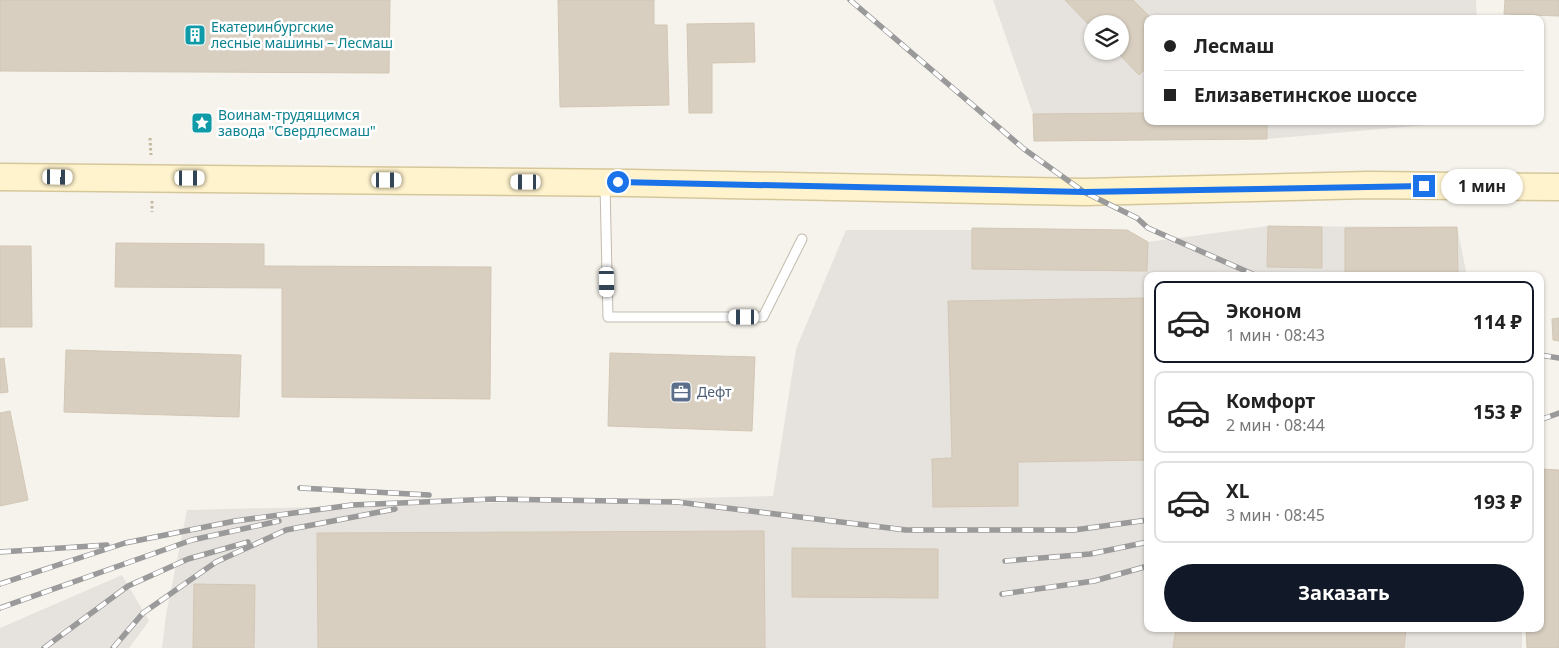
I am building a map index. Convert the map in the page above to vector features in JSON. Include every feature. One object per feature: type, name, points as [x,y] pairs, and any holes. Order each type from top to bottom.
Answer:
[{"type":"main road","points":[[0,177],[605,182],[1084,192],[1369,185],[1559,187]]},
{"type":"lane","points":[[605,182],[608,317],[763,317],[802,239]]},
{"type":"shaded area","points":[[993,0],[1476,0],[1477,15],[1144,15],[1144,125],[1426,125],[1267,139],[1034,141],[1033,114]]},
{"type":"shaded area","points":[[1268,226],[1457,227],[1466,272],[1144,272],[1144,632],[1522,632],[1522,648],[162,648],[166,615],[187,510],[773,496],[796,349],[846,230],[1127,230],[1148,242]]},
{"type":"shaded area","points":[[122,575],[149,621],[129,648],[0,648],[0,628]]},
{"type":"building","name":"Екатеринбургские лесные машины – Лесмаш","points":[[0,0],[390,0],[389,73],[0,71]]},
{"type":"building","points":[[558,0],[654,0],[654,25],[667,25],[669,105],[560,107]]},
{"type":"building","points":[[1065,0],[1133,0],[1148,15],[1144,15],[1144,70],[1139,75],[1125,60],[1129,60],[1129,15],[1084,15],[1084,20]]},
{"type":"building","points":[[1505,0],[1559,0],[1559,16],[1504,14]]},
{"type":"building","points":[[754,23],[755,62],[712,63],[712,113],[689,113],[687,24]]},
{"type":"building","points":[[1144,113],[1144,125],[1267,125],[1267,139],[1034,141],[1033,114]]},
{"type":"building","points":[[1268,226],[1322,227],[1322,268],[1267,267]]},
{"type":"building","points":[[1457,227],[1458,272],[1345,272],[1345,228]]},
{"type":"building","points":[[972,228],[1127,230],[1148,242],[1147,271],[972,269]]},
{"type":"building","points":[[116,243],[264,244],[264,266],[491,267],[490,399],[282,397],[282,288],[115,287]]},
{"type":"building","points":[[0,246],[31,246],[32,327],[0,327]]},
{"type":"building","points":[[1144,298],[1144,460],[1018,462],[1018,506],[933,507],[932,459],[952,458],[948,301]]},
{"type":"building","points":[[1559,318],[1559,341],[1553,340],[1552,319]]},
{"type":"building","points":[[66,350],[241,355],[239,417],[64,412]]},
{"type":"building","name":"Дефт","points":[[610,353],[755,357],[752,431],[608,426]]},
{"type":"building","points":[[4,358],[8,392],[0,393],[0,359]]},
{"type":"building","points":[[10,411],[28,500],[0,506],[0,413]]},
{"type":"building","points":[[1544,469],[1559,470],[1559,648],[1527,648],[1526,632],[1544,632]]},
{"type":"building","points":[[764,531],[765,648],[318,648],[317,533]]},
{"type":"building","points":[[792,548],[938,549],[938,598],[792,597]]},
{"type":"building","points":[[194,584],[255,585],[254,648],[193,648]]},
{"type":"building","points":[[1176,632],[1406,632],[1404,648],[1173,648]]},
{"type":"railway","points":[[850,0],[1024,149],[1084,192],[1137,218],[1148,228],[1248,272]]},
{"type":"railway","points":[[1544,356],[1559,358]]},
{"type":"railway","points":[[1544,419],[1559,413]]},
{"type":"railway","points":[[300,488],[429,495]]},
{"type":"railway","points":[[0,584],[125,543],[235,521],[352,505],[494,499],[677,502],[906,530],[1074,530],[1144,521]]},
{"type":"railway","points":[[113,648],[143,613],[216,562],[286,530],[395,509]]},
{"type":"railway","points":[[0,608],[192,540],[279,521]]},
{"type":"railway","points":[[44,648],[128,586],[188,559],[248,542]]},
{"type":"railway","points":[[1005,561],[1090,554],[1144,543]]},
{"type":"railway","points":[[0,552],[107,545]]},
{"type":"railway","points":[[1002,594],[1094,581],[1144,567]]},
{"type":"place","name":"Екатеринбургские лесные машины – Лесмаш","points":[[195,35]]},
{"type":"place","name":"Воинам-трудящимся завода \"Свердлесмаш\"","points":[[202,123]]},
{"type":"place","name":"Дефт","points":[[681,392]]},
{"type":"route","points":[[618,182],[1084,192],[1369,185],[1424,186]]}]
